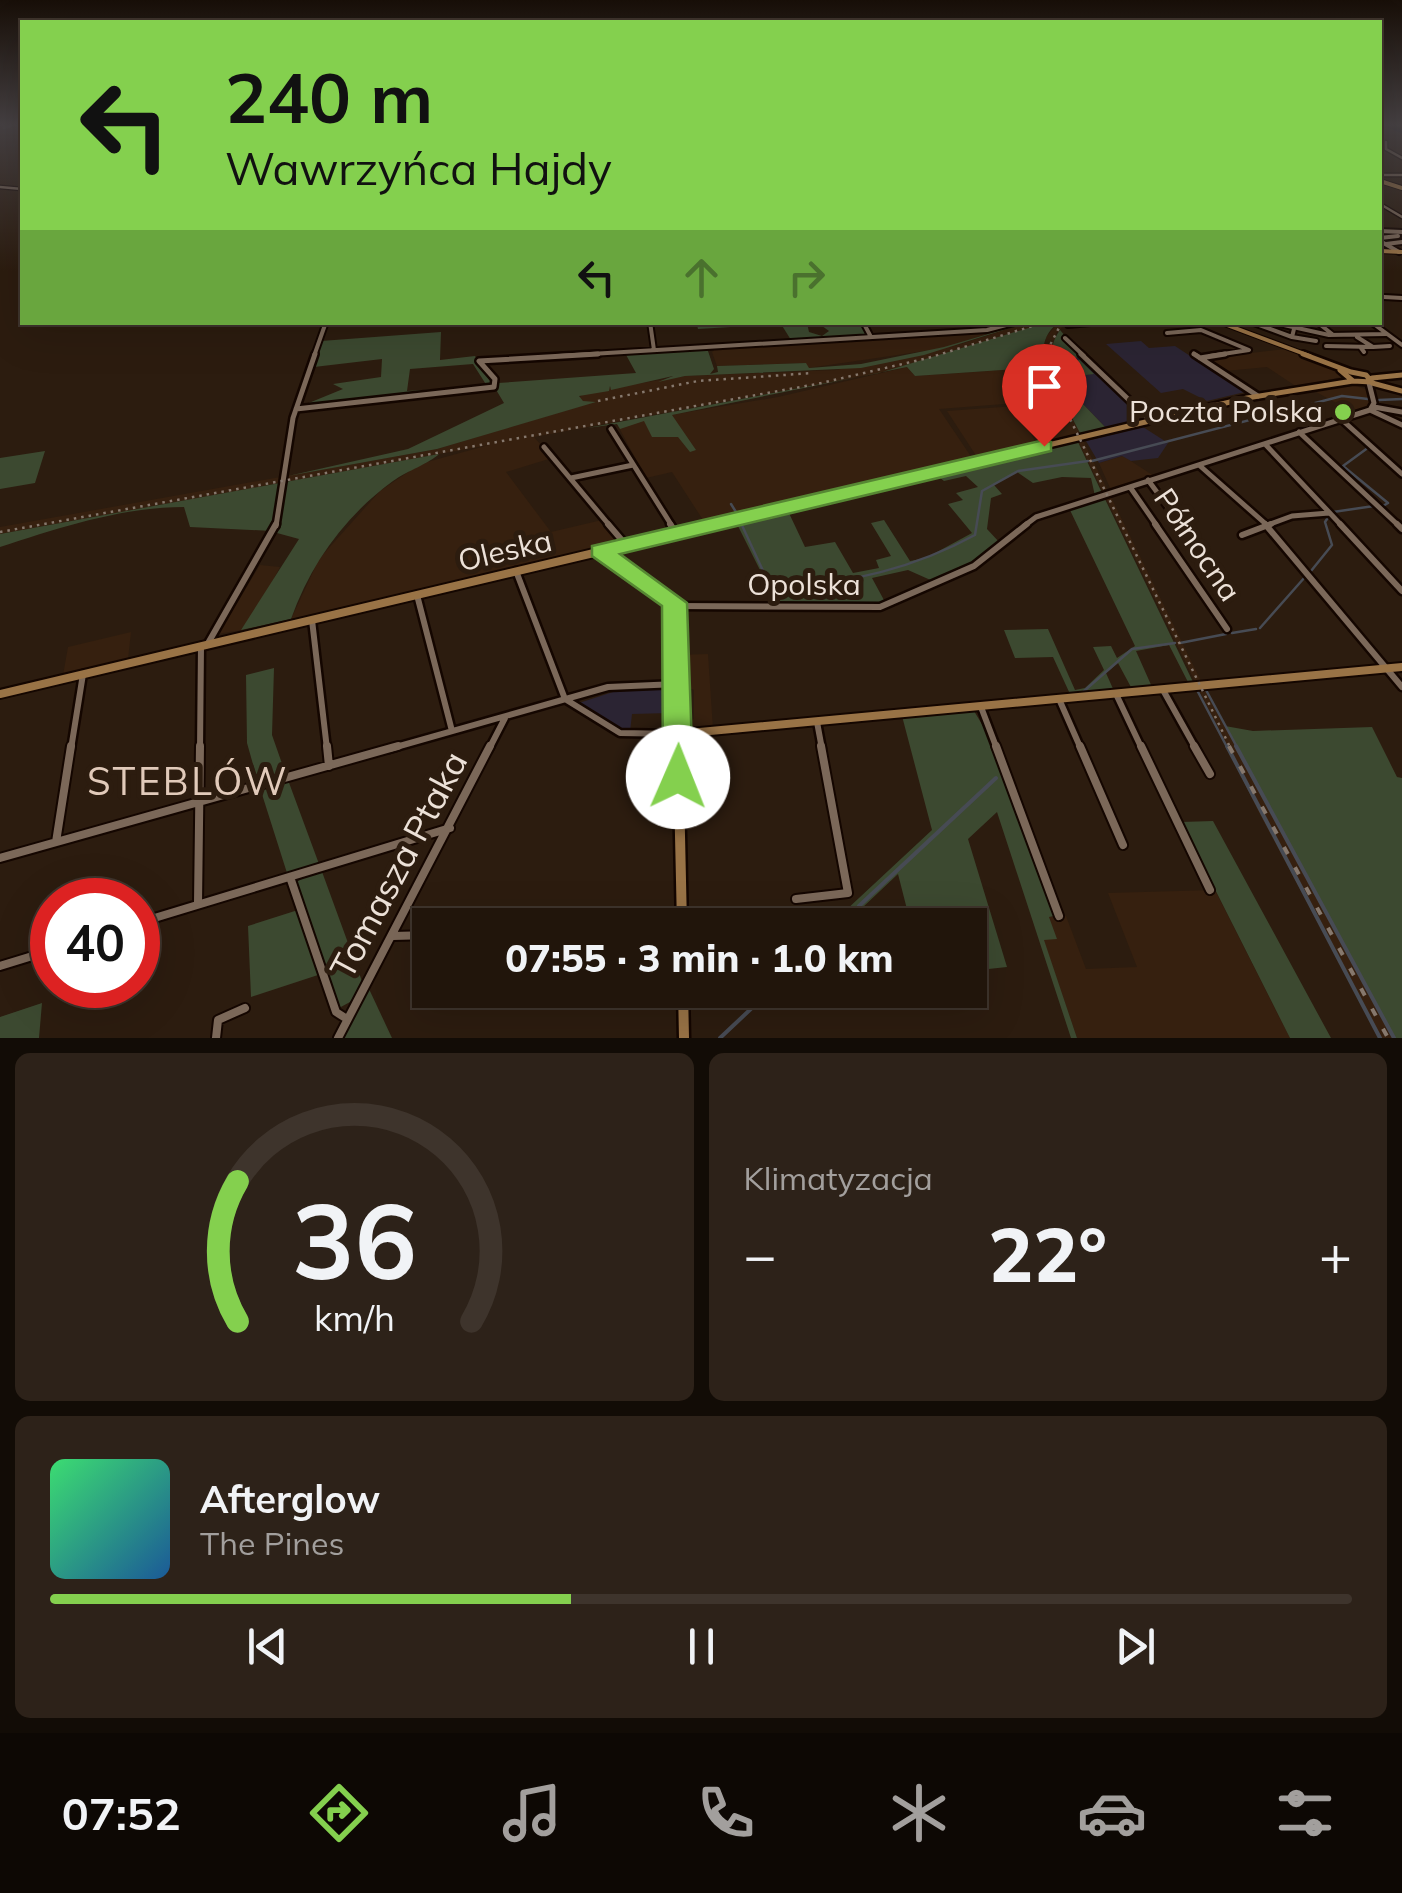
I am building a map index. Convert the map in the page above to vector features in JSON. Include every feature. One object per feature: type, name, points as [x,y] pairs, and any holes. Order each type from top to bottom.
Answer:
[{"type":"street","points":[[1384,240],[1401,244]]},
{"type":"street","points":[[1384,240],[1401,244]]},
{"type":"street","points":[[1384,240],[1401,244]]},
{"type":"street","points":[[1384,297],[1401,299]]},
{"type":"street","points":[[198,904],[204,646],[275,530],[296,408],[325,325]]},
{"type":"street","points":[[650,325],[654,350]]},
{"type":"street","points":[[865,325],[871,336]]},
{"type":"street","points":[[296,408],[494,387],[495,379],[478,362],[483,360],[995,325]]},
{"type":"street","points":[[1227,325],[1360,379],[1372,394],[1372,408]]},
{"type":"street","points":[[1260,325],[1316,341]]},
{"type":"street","points":[[1280,325],[1334,336],[1386,334]]},
{"type":"street","points":[[1293,325],[1296,330]]},
{"type":"street","points":[[1321,325],[1334,336]]},
{"type":"street","points":[[1375,325],[1402,345]]},
{"type":"street","points":[[1292,336],[1296,330]]},
{"type":"street","points":[[1166,333],[1202,331],[1249,350],[1197,356],[1258,396]]},
{"type":"street","points":[[1356,336],[1374,347]]},
{"type":"street","points":[[1065,338],[1152,421]]},
{"type":"street","points":[[1326,346],[1362,350],[1390,346]]},
{"type":"street","name":"Oleska","points":[[0,694],[1258,396],[1402,375]]},
{"type":"street","points":[[1372,408],[1402,412]]},
{"type":"street","points":[[1372,408],[1402,426]]},
{"type":"street","name":"Opolska","points":[[675,606],[880,607],[971,568],[1036,516],[1372,408]]},
{"type":"street","points":[[1341,420],[1402,474]]},
{"type":"street","points":[[611,429],[676,533]]},
{"type":"street","points":[[1299,432],[1402,529]]},
{"type":"street","points":[[1265,444],[1402,591]]},
{"type":"street","points":[[544,446],[626,545]]},
{"type":"street","points":[[1198,464],[1266,526],[1402,687]]},
{"type":"street","points":[[571,478],[634,465]]},
{"type":"street","points":[[1148,480],[1194,544]]},
{"type":"street","name":"Północna","points":[[1130,486],[1227,629]]},
{"type":"street","points":[[1242,536],[1292,516],[1329,513]]},
{"type":"street","points":[[601,551],[675,606],[682,908]]},
{"type":"street","points":[[516,571],[565,699],[620,733],[678,734],[1402,667]]},
{"type":"street","points":[[418,595],[452,731]]},
{"type":"street","points":[[312,620],[328,766]]},
{"type":"street","points":[[56,842],[82,674]]},
{"type":"street","points":[[0,858],[615,686],[678,684]]},
{"type":"street","points":[[1163,690],[1210,774]]},
{"type":"street","points":[[1116,694],[1210,890]]},
{"type":"street","points":[[1059,700],[1124,846]]},
{"type":"street","points":[[982,706],[1059,916]]},
{"type":"street","name":"Tomasza Ptaka","points":[[338,1038],[505,717]]},
{"type":"street","points":[[796,898],[848,893],[816,722]]},
{"type":"street","points":[[160,916],[450,828]]},
{"type":"street","points":[[290,877],[336,1012],[348,1020]]},
{"type":"street","points":[[393,936],[412,935]]},
{"type":"street","points":[[0,966],[30,957]]},
{"type":"street","points":[[216,1038],[218,1020],[245,1008]]},
{"type":"street","points":[[683,1008],[684,1038]]},
{"type":"shaded area","points":[[1020,325],[1041,325],[879,373],[534,437],[552,458],[506,472],[551,532],[602,520],[618,539],[610,545],[291,619],[319,559],[380,491],[420,464],[489,445],[0,534],[0,527],[437,449],[587,404],[579,398],[585,392],[685,376],[836,370],[945,348],[808,368],[805,363],[717,366],[712,352],[718,347],[990,333],[948,348]]},
{"type":"shaded area","points":[[1056,325],[1065,325],[1056,333],[1052,369],[1058,389],[1201,681],[1394,1038],[1380,1038],[1259,813],[1076,437],[1043,444],[1027,416],[1021,402],[1061,406],[1047,376],[1043,350],[1046,337]]},
{"type":"shaded area","points":[[1141,341],[1149,348],[1175,346],[1245,392],[1207,401],[1183,389],[1161,393],[1106,344]]},
{"type":"shaded area","points":[[1286,349],[1341,370],[1345,376],[1297,387],[1267,367],[1225,371],[1208,358]]},
{"type":"shaded area","points":[[1079,357],[1142,419],[1106,428],[1061,381],[1061,359]]},
{"type":"shaded area","points":[[907,367],[915,376],[1018,369],[1022,395],[1012,396],[1017,403],[939,409],[972,458],[703,520],[672,472],[646,478],[617,424],[778,397]]},
{"type":"shaded area","points":[[1344,382],[1368,390],[1372,403],[1369,408],[1346,416],[1331,409],[1340,405],[1309,388]]},
{"type":"shaded area","points":[[1016,406],[1036,443],[977,457],[947,411]]},
{"type":"shaded area","points":[[1143,427],[1168,443],[1158,458],[1131,461],[1122,456],[1099,463],[1086,441]]},
{"type":"shaded area","points":[[1123,456],[1154,476],[1111,490],[1099,463]]},
{"type":"shaded area","points":[[260,565],[280,567],[261,603],[241,630],[218,634]]},
{"type":"shaded area","points":[[131,632],[128,659],[63,675],[68,647]]},
{"type":"shaded area","points":[[708,654],[713,729],[686,732],[682,724],[694,719],[694,690],[681,684],[679,655]]},
{"type":"shaded area","points":[[670,688],[670,713],[632,714],[630,732],[623,732],[579,703],[619,690]]},
{"type":"shaded area","points":[[1215,890],[1290,1038],[1077,1038],[1043,939],[1056,938],[1049,917],[1066,916],[1086,969],[1137,967],[1108,893]]},
{"type":"green space","points":[[697,325],[764,325],[698,329]]},
{"type":"green space","points":[[782,325],[807,325],[809,332],[822,336],[829,331],[821,325],[862,325],[868,336],[791,340]]},
{"type":"green space","points":[[1020,325],[924,355],[861,368],[685,376],[658,382],[673,376],[611,390],[610,386],[609,391],[579,396],[583,401],[596,402],[437,449],[288,476],[408,449],[504,403],[495,388],[498,383],[636,373],[625,353],[707,348],[714,369],[710,374],[718,372],[717,366],[806,363],[809,368],[861,364],[944,347]]},
{"type":"green space","points":[[1038,325],[1056,325],[1045,341],[1043,352],[1047,374],[1061,406],[1029,407],[1024,399],[1017,399],[1015,395],[1022,394],[1017,369],[915,376],[907,367],[882,372]]},
{"type":"green space","points":[[1060,330],[1066,337],[1062,338],[1087,361],[1079,357],[1062,361],[1080,360],[1094,374],[1076,376],[1063,363],[1061,381],[1106,428],[1080,433],[1061,395],[1051,355]]},
{"type":"green space","points":[[441,332],[440,360],[475,356],[493,386],[299,407],[343,389],[333,384],[381,377],[382,359],[314,367],[321,341]],"holes":[[[473,364],[487,386],[407,391],[410,369]]]},
{"type":"green space","points":[[861,376],[672,415],[696,450],[690,452],[678,437],[652,437],[644,421],[620,429],[617,424],[587,428]]},
{"type":"green space","points":[[1078,442],[1102,493],[1095,496],[1091,478],[1062,477],[1033,483],[1017,472],[994,485],[1002,494],[991,498],[987,529],[1000,543],[968,567],[935,582],[908,570],[872,578],[885,602],[875,606],[769,605],[766,582],[737,524],[788,511],[805,547],[835,542],[853,573],[879,568],[876,560],[891,556],[871,523],[884,520],[910,561],[926,558],[972,533],[948,504],[963,500],[956,493],[978,487],[966,476],[944,481],[938,476]]},
{"type":"green space","points":[[45,451],[35,483],[0,489],[0,458]]},
{"type":"green space","points":[[439,454],[393,481],[345,525],[319,560],[291,619],[241,630],[299,539],[277,533],[285,482]]},
{"type":"green space","points":[[280,483],[272,531],[190,527],[184,507],[161,508],[90,520],[0,547],[0,534]]},
{"type":"green space","points":[[1104,497],[1193,682],[1188,682],[1169,645],[1136,651],[1152,687],[1132,689],[1118,663],[1106,673],[1114,691],[1070,694],[1053,657],[1015,658],[1004,630],[1048,629],[1075,690],[1085,688],[1104,670],[1093,647],[1111,646],[1117,658],[1135,646],[1069,508]]},
{"type":"green space","points":[[274,668],[272,735],[286,775],[258,782],[247,743],[246,675]]},
{"type":"green space","points":[[974,711],[989,736],[1054,916],[1049,917],[1057,939],[1044,940],[1077,1038],[1071,1038],[997,812],[968,839],[1007,967],[987,969],[987,908],[907,908],[898,874],[862,908],[848,908],[932,830],[902,716]]},
{"type":"green space","points":[[1225,726],[1253,731],[1372,727],[1397,777],[1402,778],[1402,1038],[1394,1038]]},
{"type":"green space","points":[[288,780],[319,864],[287,873],[260,788]]},
{"type":"green space","points":[[1213,821],[1331,1038],[1290,1038],[1181,822]]},
{"type":"green space","points":[[321,869],[363,984],[350,1002],[339,1008],[296,882]]},
{"type":"green space","points":[[298,910],[318,975],[251,997],[248,926]]},
{"type":"green space","points":[[369,989],[392,1038],[344,1038],[344,1036]]},
{"type":"green space","points":[[30,1007],[42,1008],[39,1038],[0,1038],[0,1017]]},
{"type":"waterway","points":[[1092,461],[1342,396],[1368,399]]},
{"type":"waterway","points":[[1379,400],[1402,399]]},
{"type":"waterway","points":[[1369,447],[1343,466],[1388,503],[1383,506]]},
{"type":"waterway","points":[[740,521],[771,588],[851,579],[926,558],[975,535],[982,491],[1018,471],[1088,461]]},
{"type":"waterway","points":[[731,504],[736,512]]},
{"type":"waterway","points":[[1333,512],[1374,506]]},
{"type":"waterway","points":[[1311,571],[1332,545],[1325,522],[1329,516]]},
{"type":"waterway","points":[[1260,628],[1305,577]]},
{"type":"waterway","points":[[1232,633],[1256,629]]},
{"type":"waterway","points":[[1180,643],[1226,634]]},
{"type":"waterway","points":[[1084,691],[1132,649],[1175,643]]},
{"type":"waterway","points":[[1197,690],[1228,749]]},
{"type":"waterway","points":[[1206,690],[1238,749]]},
{"type":"waterway","points":[[1227,746],[1380,1038]]},
{"type":"waterway","points":[[1236,746],[1394,1038]]},
{"type":"waterway","points":[[859,906],[996,778]]},
{"type":"waterway","points":[[720,1038],[752,1008]]},
{"type":"railway","points":[[0,532],[817,384],[928,358],[1036,325]]},
{"type":"railway","points":[[1060,325],[1048,349],[1054,386],[1231,749]]},
{"type":"railway","points":[[598,401],[698,381],[813,373]]},
{"type":"railway","points":[[1229,746],[1388,1038]]},
{"type":"place","name":"Poczta Polska","points":[[1343,412]]},
{"type":"district","name":"STEBLÓW","points":[[188,782]]},
{"type":"route","points":[[678,777],[674,603],[601,551],[1044,446]]}]
